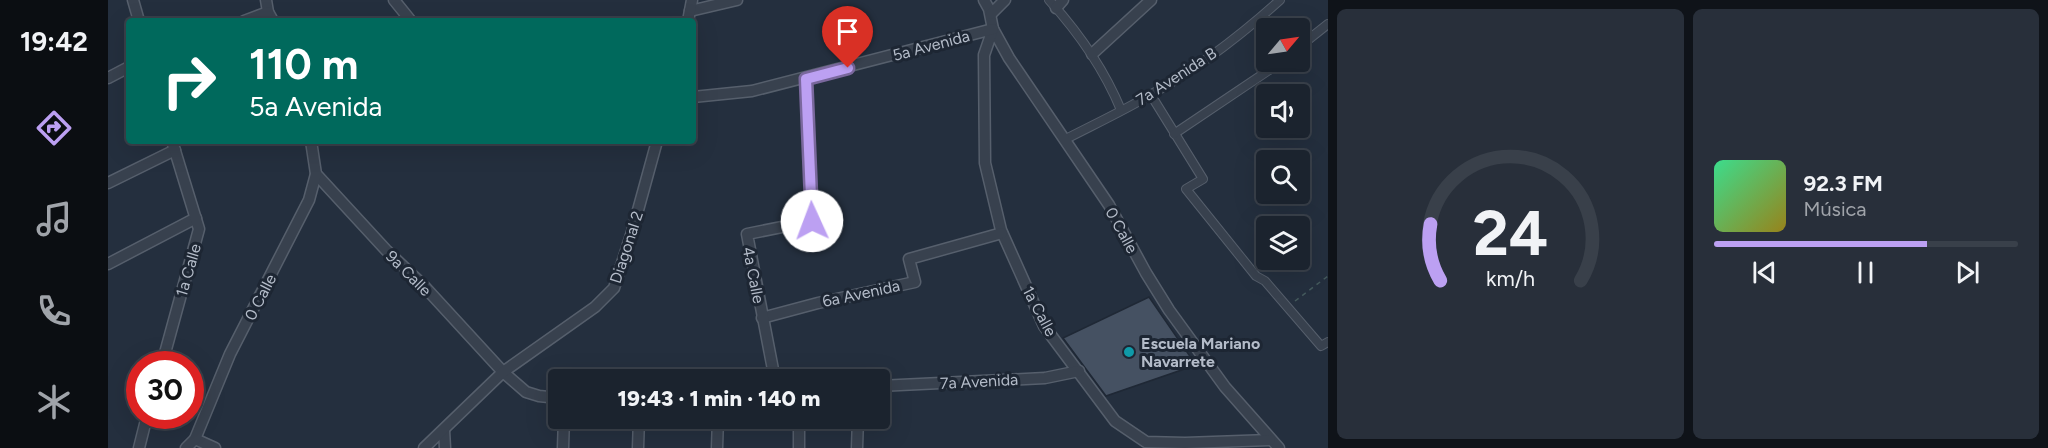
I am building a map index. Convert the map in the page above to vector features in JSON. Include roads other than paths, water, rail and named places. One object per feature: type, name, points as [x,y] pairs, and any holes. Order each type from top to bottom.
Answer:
[{"type":"street","points":[[133,0],[138,18]]},
{"type":"street","points":[[266,0],[270,17]]},
{"type":"street","points":[[394,0],[409,18]]},
{"type":"street","points":[[690,11],[737,0]]},
{"type":"street","name":"0 Calle","points":[[984,0],[991,14],[993,29],[1009,58],[1109,205],[1169,310],[1225,387],[1275,444]]},
{"type":"street","points":[[991,14],[1005,0]]},
{"type":"street","points":[[1092,54],[1151,0]]},
{"type":"street","name":"7a Avenida B","points":[[1064,140],[1185,74],[1251,26],[1280,0]]},
{"type":"street","points":[[1056,3],[1092,54],[1109,82],[1121,110]]},
{"type":"street","points":[[1310,38],[1328,24]]},
{"type":"street","name":"5a Avenida","points":[[696,97],[752,91],[806,79],[993,29]]},
{"type":"street","name":"1a Calle","points":[[993,29],[984,55],[985,163],[1002,233],[1044,326],[1115,421],[1146,442],[1275,444]]},
{"type":"street","points":[[108,78],[126,69]]},
{"type":"street","points":[[1174,134],[1266,72]]},
{"type":"street","name":"4a Calle","points":[[773,369],[747,234],[812,221],[806,79]]},
{"type":"street","points":[[1150,95],[1203,179],[1186,189],[1256,276],[1265,280],[1321,346],[1328,342]]},
{"type":"street","name":"0 Calle","points":[[186,448],[195,439],[230,354],[309,200],[316,174],[311,144]]},
{"type":"street","name":"Diagonal 2","points":[[424,448],[503,372],[595,307],[614,288],[656,144]]},
{"type":"street","points":[[108,183],[174,146]]},
{"type":"street","name":"1a Calle","points":[[166,351],[199,229],[174,146]]},
{"type":"street","name":"9a Calle","points":[[316,174],[503,372]]},
{"type":"street","points":[[108,264],[196,218]]},
{"type":"street","name":"6a Avenida","points":[[762,318],[915,282],[909,259],[1002,233]]},
{"type":"street","name":"7a Avenida","points":[[890,385],[1045,378],[1079,371]]},
{"type":"street","points":[[503,372],[526,392],[548,397]]},
{"type":"street","points":[[139,448],[144,429]]},
{"type":"street","points":[[563,448],[564,429]]},
{"type":"street","points":[[638,448],[639,429]]},
{"type":"street","points":[[717,448],[718,429]]},
{"type":"street","points":[[799,429],[799,448]]},
{"type":"street","points":[[857,448],[858,429]]},
{"type":"street","points":[[444,430],[445,448]]},
{"type":"street","points":[[195,439],[215,448]]},
{"type":"place","name":"Escuela Mariano Navarrete","points":[[1129,352]]}]
